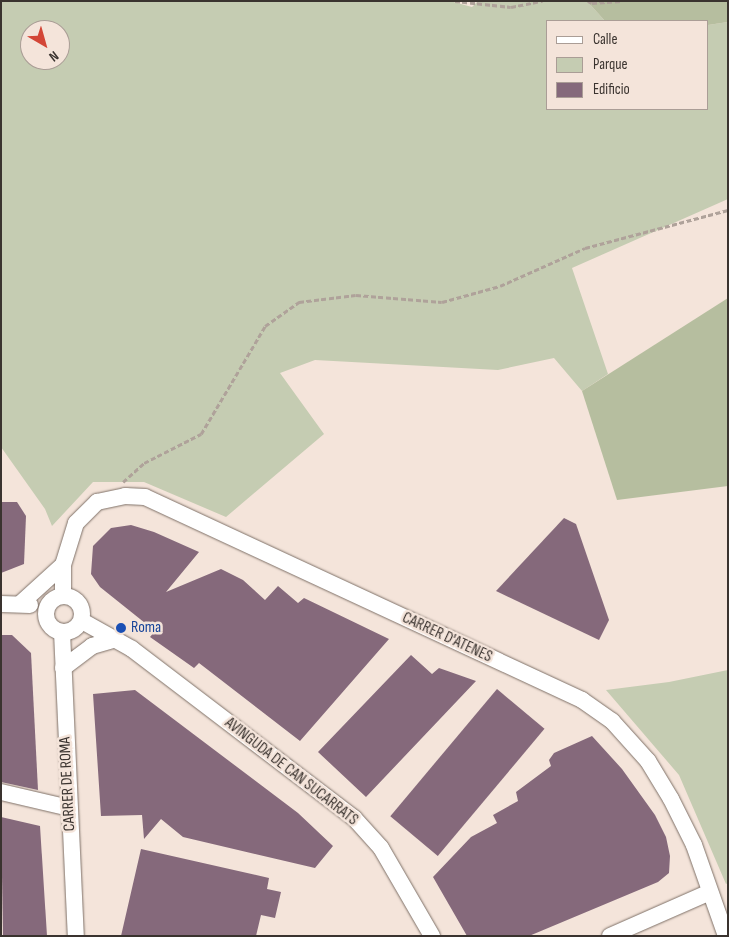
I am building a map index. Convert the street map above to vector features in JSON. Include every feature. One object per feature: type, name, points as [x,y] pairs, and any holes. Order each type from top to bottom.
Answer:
[{"type":"street","name":"CARRER D'ATENES","points":[[63,565],[76,523],[97,502],[125,496],[145,497],[589,706],[612,721],[648,762],[671,799],[694,845],[726,936]]},
{"type":"street","points":[[63,565],[63,596]]},
{"type":"street","points":[[20,604],[63,565]]},
{"type":"street","points":[[63,596],[69,596],[79,603],[83,614],[82,620],[74,630],[62,632],[51,627],[46,617],[52,600],[63,596]]},
{"type":"street","points":[[1,604],[48,607]]},
{"type":"street","name":"AVINGUDA DE CAN SUCARRATS","points":[[82,620],[116,639],[354,818],[381,848],[432,936]]},
{"type":"street","name":"CARRER DE ROMA","points":[[62,632],[76,936]]},
{"type":"street","points":[[63,668],[92,646],[116,639]]},
{"type":"street","points":[[1,792],[69,808]]},
{"type":"street","points":[[610,936],[710,892]]},
{"type":"path","points":[[456,1],[511,7],[542,1]]},
{"type":"path","points":[[588,1],[592,3],[622,1]]},
{"type":"path","points":[[125,496],[123,482],[144,463],[200,434],[265,326],[299,302],[356,295],[442,302],[500,286],[585,248],[728,210]]},
{"type":"green space","points":[[1,1],[450,1],[472,7],[478,1],[587,1],[604,20],[546,20],[546,110],[709,110],[709,25],[728,22],[728,199],[572,268],[608,374],[582,391],[554,358],[498,370],[315,360],[280,373],[324,434],[226,517],[144,482],[93,482],[52,526],[45,509],[1,447]]},
{"type":"green space","points":[[587,1],[728,1],[728,22],[709,25],[709,20],[604,20]]},
{"type":"green space","points":[[728,298],[728,486],[617,500],[582,391]]},
{"type":"green space","points":[[728,670],[728,883],[726,884],[679,775],[606,690],[669,682]]},
{"type":"building","points":[[1,502],[17,502],[26,516],[24,564],[1,573]]},
{"type":"building","points":[[564,518],[576,524],[609,620],[599,640],[496,591]]},
{"type":"building","points":[[131,525],[154,532],[199,552],[166,592],[221,569],[243,580],[265,600],[278,586],[298,603],[304,598],[389,639],[300,741],[199,663],[194,668],[150,637],[155,631],[100,587],[91,574],[93,546],[111,528]]},
{"type":"building","points":[[1,635],[12,635],[31,653],[38,790],[1,782]]},
{"type":"building","points":[[411,655],[432,674],[439,668],[476,681],[366,797],[318,752]]},
{"type":"building","points":[[497,689],[544,729],[438,856],[390,816]]},
{"type":"building","points":[[135,690],[298,813],[333,846],[315,868],[183,837],[161,819],[144,839],[142,815],[101,816],[93,694]]},
{"type":"building","points":[[592,736],[622,769],[655,815],[666,837],[670,856],[669,873],[658,882],[529,936],[467,936],[433,877],[471,837],[497,823],[493,815],[518,801],[516,792],[551,766],[549,760],[554,753]]},
{"type":"building","points":[[1,817],[40,826],[47,936],[3,936]]},
{"type":"building","points":[[141,849],[269,878],[267,889],[281,892],[275,918],[261,915],[256,936],[121,936]]},
{"type":"place","name":"Roma","points":[[121,628]]}]
